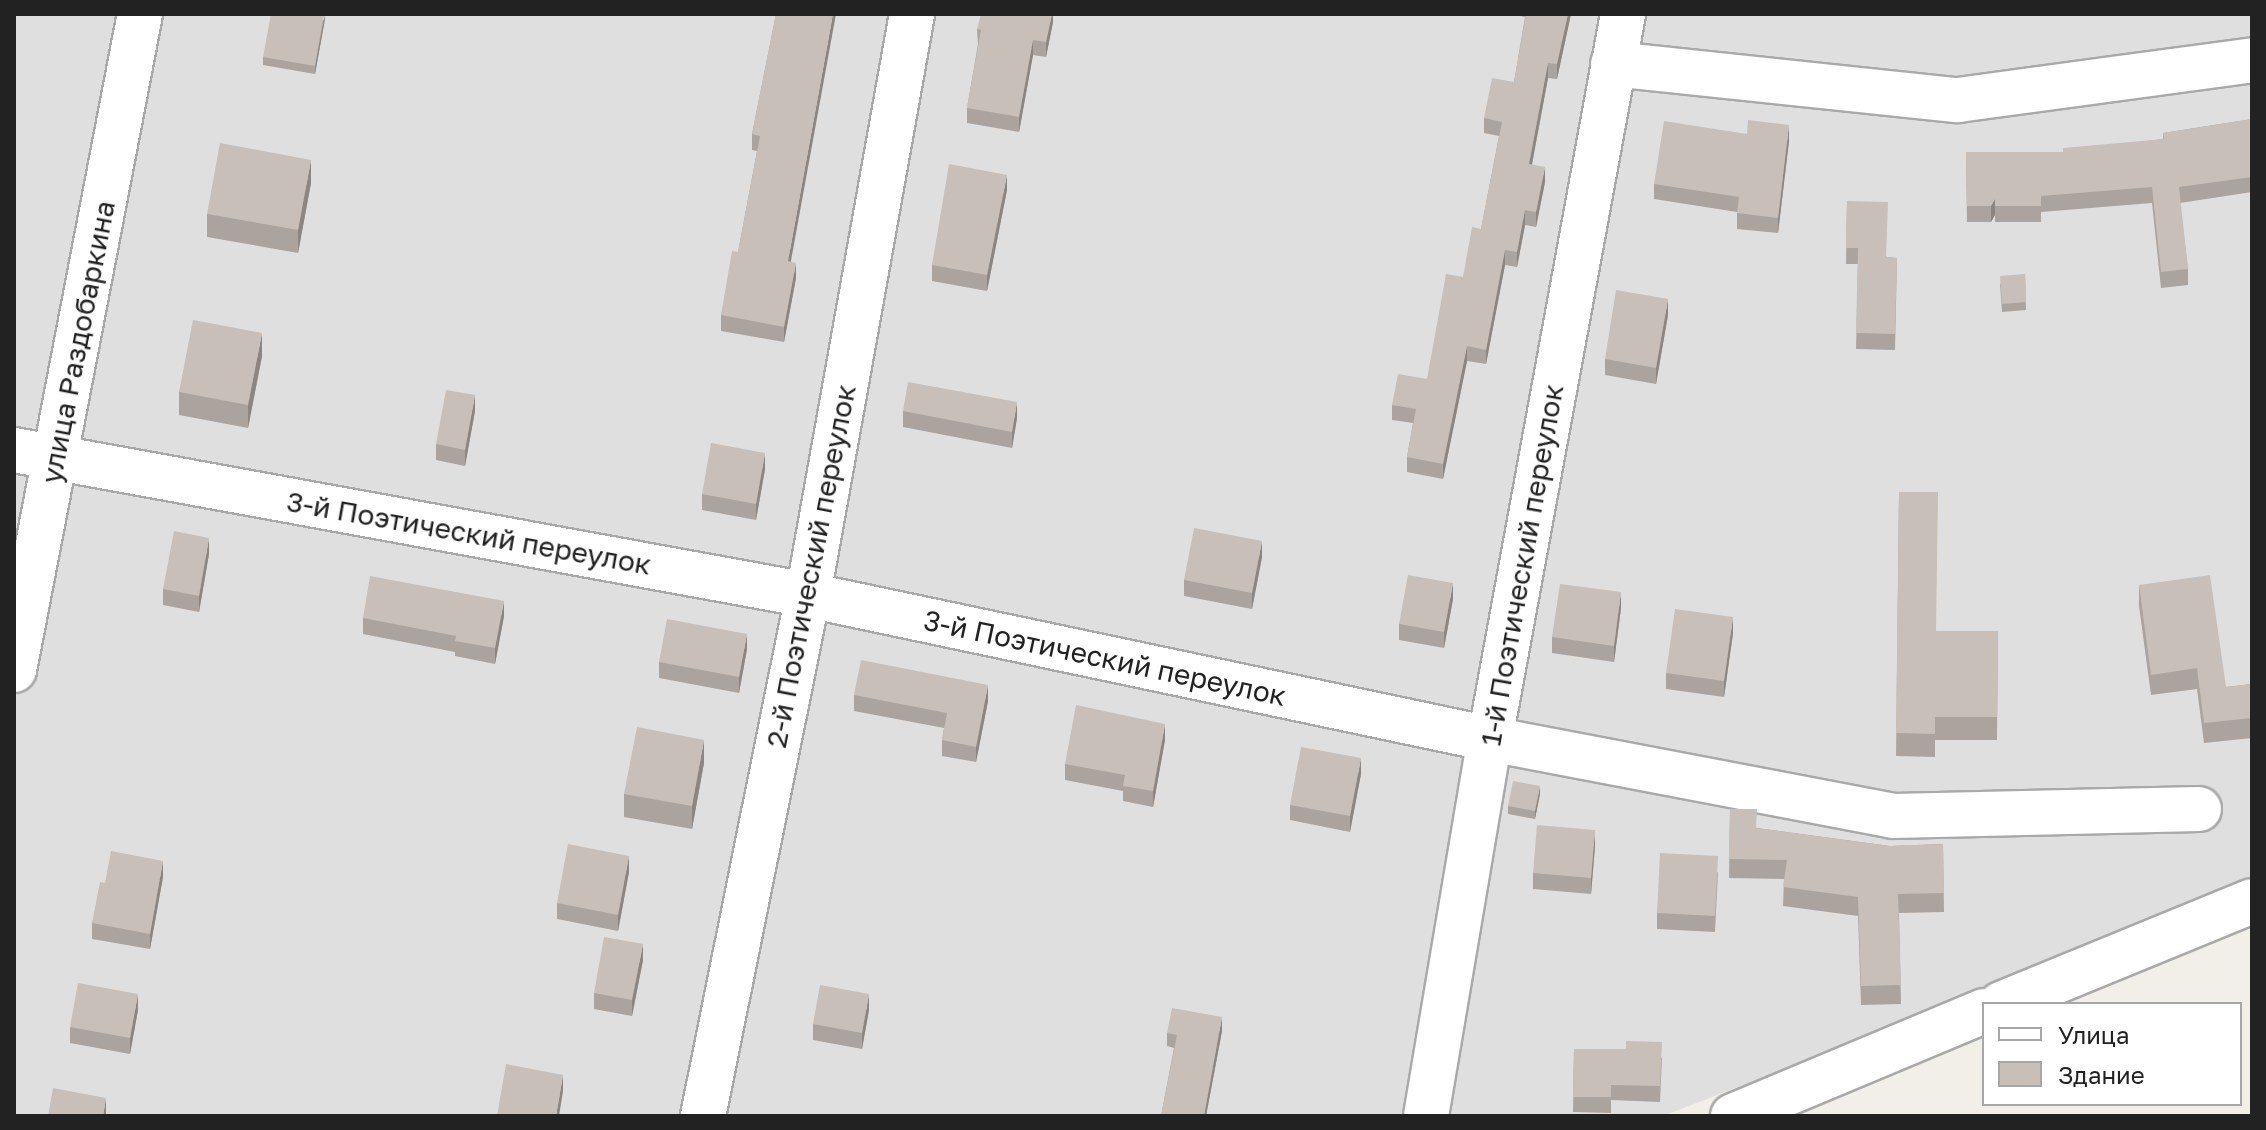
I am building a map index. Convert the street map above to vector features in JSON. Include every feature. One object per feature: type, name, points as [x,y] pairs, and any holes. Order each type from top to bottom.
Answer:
[{"type":"street","name":"улица Раздобаркина","points":[[14,670],[140,14]]},
{"type":"street","name":"2-й Поэтический переулок","points":[[703,1116],[808,595],[912,14]]},
{"type":"street","name":"1-й Поэтический переулок","points":[[1426,1116],[1490,739],[1623,14]]},
{"type":"street","points":[[1613,64],[1958,100],[2252,60]]},
{"type":"street","name":"3-й Поэтический переулок","points":[[14,450],[808,595],[1490,739],[1893,816],[2199,809]]},
{"type":"street","points":[[2006,1002],[2252,901]]},
{"type":"street","points":[[1733,1116],[1982,1012]]},
{"type":"shaded area","points":[[14,14],[2252,14],[2252,888],[1663,1116],[14,1116]]},
{"type":"building","points":[[271,14],[324,14],[315,66],[263,57]]},
{"type":"building","points":[[776,14],[833,14],[788,261],[796,263],[784,327],[721,315],[732,251],[738,252],[760,136],[752,134]]},
{"type":"building","points":[[981,14],[1052,14],[1046,42],[1033,40],[1019,117],[967,108]]},
{"type":"building","points":[[1526,14],[1568,14],[1557,64],[1548,63],[1529,164],[1545,167],[1536,212],[1525,210],[1517,252],[1505,250],[1486,350],[1467,346],[1443,464],[1407,457],[1416,409],[1392,405],[1398,374],[1427,379],[1446,274],[1463,277],[1472,227],[1481,229],[1502,122],[1484,118],[1492,78],[1514,82]]},
{"type":"building","points":[[2252,119],[2252,177],[2179,187],[2188,269],[2161,272],[2152,187],[2041,196],[2041,206],[1995,206],[1995,199],[1991,206],[1967,206],[1966,152],[2063,152],[2063,148],[2164,139],[2163,133]]},
{"type":"building","points":[[1748,120],[1789,125],[1778,218],[1737,213],[1739,197],[1654,184],[1664,121],[1747,134]]},
{"type":"building","points":[[220,143],[311,160],[298,230],[207,214]]},
{"type":"building","points":[[949,164],[1007,175],[987,275],[932,265]]},
{"type":"building","points":[[1847,201],[1888,202],[1886,257],[1897,258],[1895,334],[1856,333],[1858,248],[1846,248]]},
{"type":"building","points":[[2025,274],[2026,302],[2002,304],[2000,276]]},
{"type":"building","points":[[1616,290],[1668,299],[1656,368],[1605,359]]},
{"type":"building","points":[[193,320],[262,333],[248,405],[179,392]]},
{"type":"building","points":[[908,382],[1017,402],[1012,432],[903,411]]},
{"type":"building","points":[[446,390],[475,395],[465,450],[436,444]]},
{"type":"building","points":[[711,443],[765,453],[756,504],[702,494]]},
{"type":"building","points":[[1899,492],[1938,492],[1936,631],[1998,631],[1997,717],[1935,717],[1935,734],[1896,733]]},
{"type":"building","points":[[1194,528],[1262,541],[1252,593],[1184,580]]},
{"type":"building","points":[[174,531],[209,538],[199,596],[163,589]]},
{"type":"building","points":[[1408,575],[1453,583],[1444,632],[1399,624]]},
{"type":"building","points":[[2210,575],[2226,687],[2252,684],[2252,718],[2204,723],[2197,668],[2151,675],[2139,585]]},
{"type":"building","points":[[370,576],[504,601],[495,648],[455,641],[456,636],[363,618]]},
{"type":"building","points":[[1560,584],[1621,592],[1614,646],[1552,637]]},
{"type":"building","points":[[1675,609],[1733,617],[1724,681],[1666,673]]},
{"type":"building","points":[[667,619],[747,634],[739,677],[659,662]]},
{"type":"building","points":[[861,660],[988,685],[976,747],[942,740],[947,713],[854,695]]},
{"type":"building","points":[[1076,705],[1165,724],[1153,791],[1123,786],[1125,775],[1065,764]]},
{"type":"building","points":[[637,727],[704,740],[692,806],[624,794]]},
{"type":"building","points":[[1301,747],[1361,758],[1350,816],[1290,805]]},
{"type":"building","points":[[1513,781],[1540,786],[1535,811],[1508,806]]},
{"type":"building","points":[[1730,809],[1757,809],[1756,828],[1890,846],[1943,844],[1944,893],[1898,894],[1901,985],[1861,986],[1858,897],[1783,887],[1787,860],[1729,859]]},
{"type":"building","points":[[1537,825],[1595,830],[1591,878],[1533,873]]},
{"type":"building","points":[[568,844],[629,856],[618,915],[557,903]]},
{"type":"building","points":[[111,851],[163,861],[150,934],[92,923],[100,882],[105,883]]},
{"type":"building","points":[[1660,853],[1718,856],[1715,916],[1657,913]]},
{"type":"building","points":[[604,937],[643,944],[632,1000],[594,993]]},
{"type":"building","points":[[78,983],[138,994],[130,1038],[70,1027]]},
{"type":"building","points":[[820,985],[869,994],[862,1033],[813,1024]]},
{"type":"building","points":[[1172,1008],[1222,1017],[1204,1116],[1161,1116],[1177,1035],[1167,1033]]},
{"type":"building","points":[[1626,1041],[1662,1042],[1660,1086],[1611,1085],[1611,1097],[1573,1097],[1574,1049],[1626,1049]]},
{"type":"building","points":[[506,1064],[563,1075],[556,1116],[497,1116]]},
{"type":"building","points":[[53,1088],[106,1098],[103,1116],[48,1116]]}]
